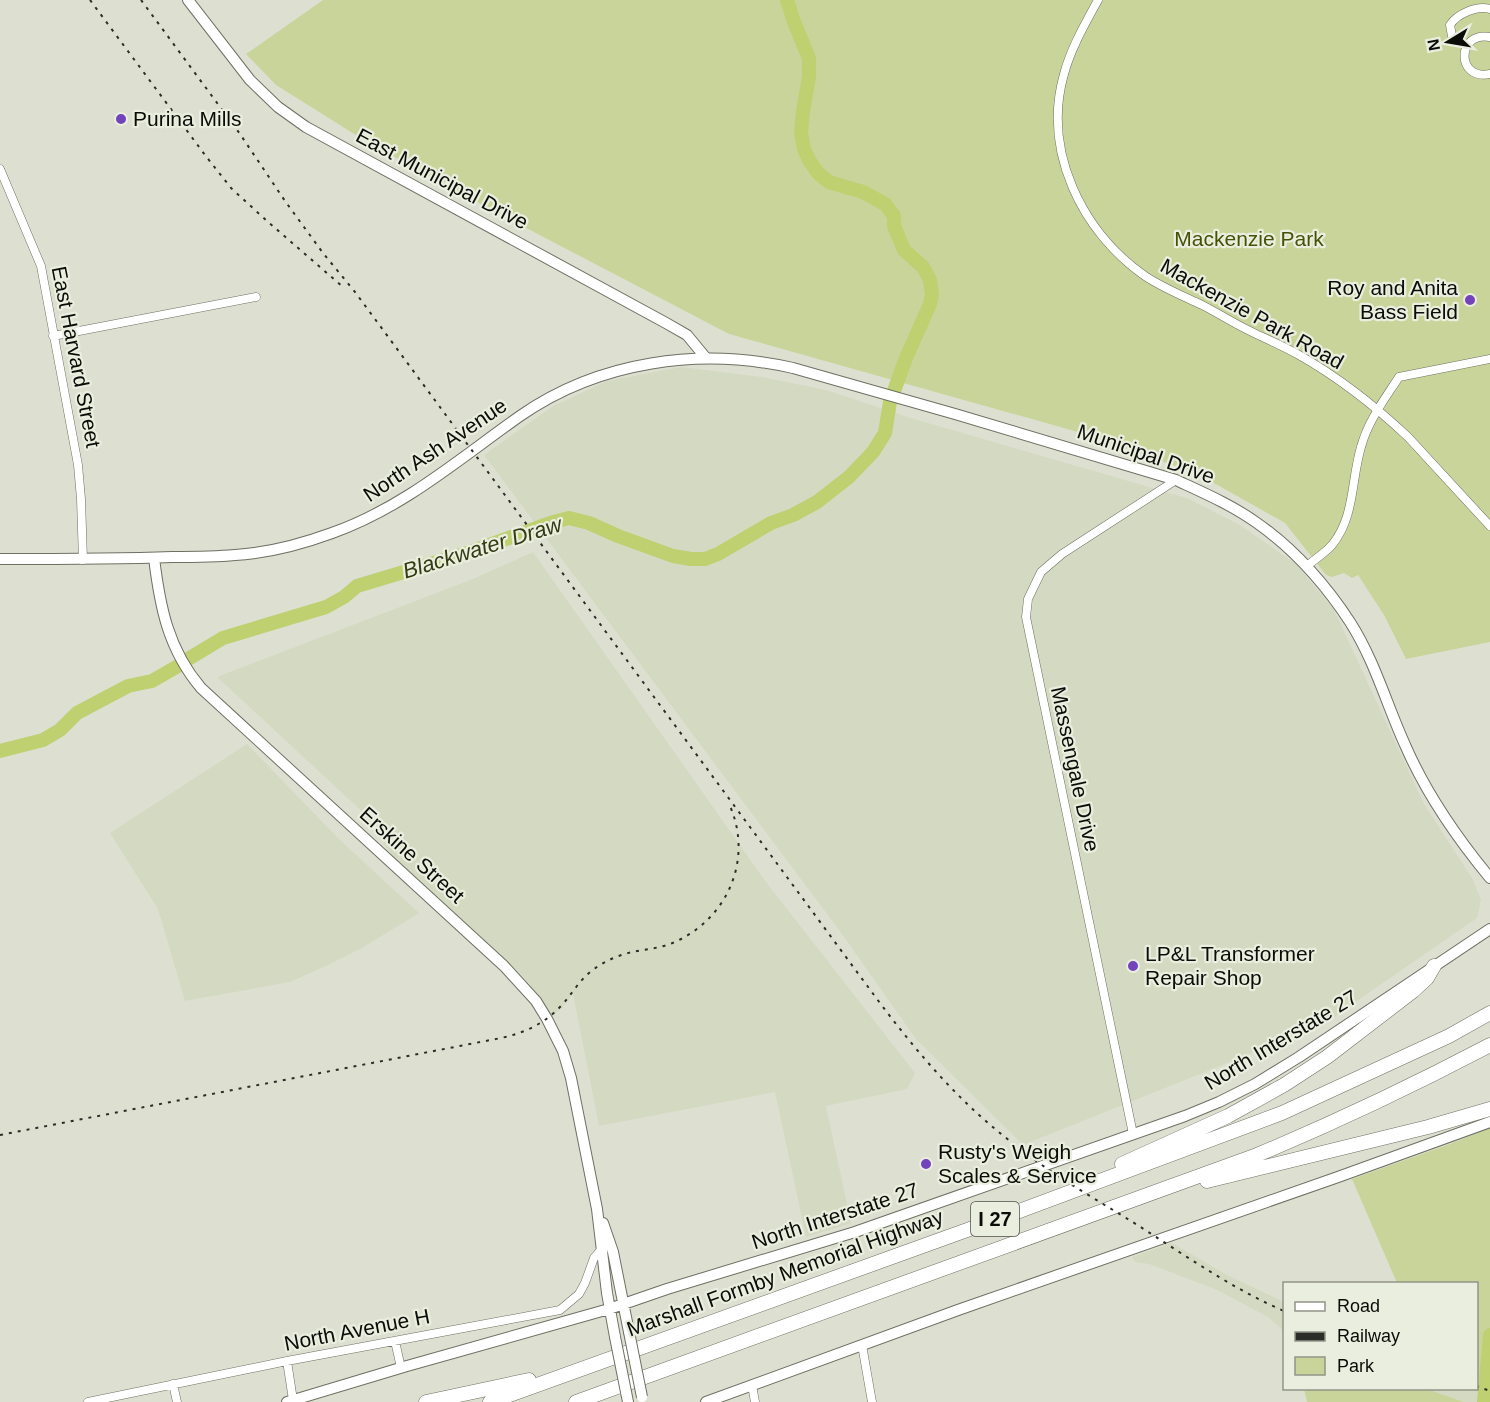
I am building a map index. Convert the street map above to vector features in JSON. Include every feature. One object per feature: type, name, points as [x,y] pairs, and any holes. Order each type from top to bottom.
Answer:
[{"type":"highway","points":[[1011,1213],[1228,1116],[1284,1085],[1328,1057],[1413,991],[1427,978],[1434,966]]},
{"type":"highway","name":"Marshall Formby Memorial Highway","points":[[490,1402],[1282,1113],[1449,1036],[1490,1013]]},
{"type":"highway","name":"I 27","points":[[576,1402],[1257,1155],[1405,1089],[1490,1045]]},
{"type":"highway","points":[[1169,1188],[1238,1174],[1428,1127],[1490,1109]]},
{"type":"highway","points":[[426,1402],[604,1361]]},
{"type":"street","name":"East Municipal Drive","points":[[188,0],[250,80],[278,107],[306,127],[666,323],[687,336],[706,358]]},
{"type":"street","name":"Mackenzie Park Road","points":[[1098,0],[1082,28],[1065,71],[1058,115],[1060,145],[1067,177],[1090,219],[1109,245],[1126,261],[1170,291],[1203,305],[1248,330],[1299,354],[1346,386],[1408,437],[1489,522]]},
{"type":"street","points":[[1467,46],[1452,36],[1450,24],[1454,17],[1486,7],[1490,9]]},
{"type":"street","points":[[1489,76],[1476,74],[1464,59],[1467,46],[1471,41],[1476,38],[1490,37]]},
{"type":"street","name":"East Harvard Street","points":[[0,169],[41,266],[78,465],[83,560]]},
{"type":"street","points":[[53,336],[256,297]]},
{"type":"street","name":"Municipal Drive","points":[[706,358],[770,363],[1176,480],[1210,495],[1256,522],[1307,566],[1351,624],[1375,671],[1406,748],[1418,771],[1440,811],[1463,845],[1488,875],[1490,884]]},
{"type":"street","name":"North Ash Avenue","points":[[0,559],[83,560],[238,555],[303,543],[368,518],[409,495],[521,416],[559,394],[628,368],[671,360],[706,358]]},
{"type":"street","points":[[1307,566],[1332,545],[1345,524],[1351,506],[1353,478],[1367,429],[1399,377],[1490,359]]},
{"type":"street","name":"Massengale Drive","points":[[1133,1134],[1026,617],[1028,599],[1041,572],[1062,554],[1176,480]]},
{"type":"street","name":"Erskine Street","points":[[154,558],[160,603],[168,631],[190,675],[201,688],[511,973],[536,1001],[556,1035],[571,1078],[597,1209],[609,1309],[628,1402]]},
{"type":"street","points":[[1488,930],[1490,918]]},
{"type":"street","name":"North Interstate 27","points":[[290,1401],[609,1309],[855,1232],[1185,1116],[1255,1084],[1299,1057],[1488,930]]},
{"type":"street","points":[[706,1402],[1490,1122]]},
{"type":"street","name":"Erskine Street","points":[[597,1209],[613,1252],[643,1399]]},
{"type":"street","name":"North Avenue H","points":[[88,1402],[287,1361],[560,1310],[579,1294],[594,1258],[601,1250]]},
{"type":"street","points":[[395,1341],[401,1368]]},
{"type":"street","points":[[862,1345],[872,1402]]},
{"type":"street","points":[[287,1361],[290,1401]]},
{"type":"street","points":[[173,1384],[177,1402]]},
{"type":"street","points":[[752,1385],[756,1402]]},
{"type":"shaded area","points":[[681,367],[762,377],[826,390],[911,418],[1187,498],[1240,525],[1296,564],[1334,610],[1424,804],[1472,878],[1481,900],[1477,918],[1322,1025],[1023,1145],[916,1039],[839,930],[484,455],[553,406],[607,381]]},
{"type":"shaded area","points":[[533,552],[766,882],[915,1073],[907,1089],[826,1106],[851,1223],[806,1237],[775,1092],[599,1126],[573,994],[552,1017],[529,983],[502,956],[393,858],[366,815],[217,677],[473,579]]},
{"type":"shaded area","points":[[247,744],[339,839],[419,913],[362,948],[290,982],[185,1001],[158,909],[110,833]]},
{"type":"shaded area","points":[[1172,1243],[1227,1275],[1283,1302],[1283,1330],[1268,1317],[1215,1289],[1149,1264],[1135,1262],[1132,1257]]},
{"type":"shaded area","points":[[1478,1376],[1490,1381],[1490,1402],[1464,1402],[1430,1390],[1478,1390]]},
{"type":"green space","name":"Mackenzie Park","points":[[323,0],[1490,0],[1490,642],[1406,659],[1384,615],[1358,575],[1352,578],[1344,573],[1332,577],[1326,575],[1285,523],[1198,474],[1085,434],[729,334],[367,142],[276,85],[246,54]]},
{"type":"green space","points":[[1490,1128],[1490,1381],[1478,1376],[1478,1282],[1397,1282],[1352,1179]]},
{"type":"green space","points":[[1304,1390],[1430,1390],[1464,1402],[1307,1402]]},
{"type":"waterway","name":"Blackwater Draw","points":[[188,659],[223,638],[326,607],[344,597],[357,586],[467,553],[569,518],[589,523],[673,556],[705,559],[718,554],[771,523],[793,515],[817,502],[849,477],[873,452],[885,433],[890,402],[906,358],[930,304],[932,294],[930,280],[923,267],[904,250],[894,226],[894,216],[885,204],[863,192],[829,182],[818,173],[809,160],[801,133],[809,77],[809,58],[787,0]]},
{"type":"waterway","name":"Blackwater Draw","points":[[0,751],[43,740],[60,730],[77,713],[128,686],[152,681],[178,666]]},
{"type":"waterway","points":[[1484,1402],[1490,1335]]},
{"type":"railway","points":[[90,0],[231,188],[343,287]]},
{"type":"railway","points":[[141,0],[240,134],[323,253],[355,292],[874,995],[921,1054],[972,1108],[1041,1164],[1210,1272],[1283,1311]]},
{"type":"railway","points":[[0,1135],[501,1038],[526,1030],[541,1023],[554,1012],[584,978],[598,966],[622,955],[661,947],[677,941],[710,917],[722,902],[737,866],[739,846],[730,806]]},
{"type":"railway","points":[[1478,1387],[1490,1391]]},
{"type":"place","name":"Purina Mills","points":[[121,119]]},
{"type":"place","name":"Roy and Anita Bass Field","points":[[1470,300]]},
{"type":"place","name":"LP&L Transformer Repair Shop","points":[[1133,966]]},
{"type":"place","name":"Rusty's Weigh Scales & Service","points":[[926,1164]]}]
